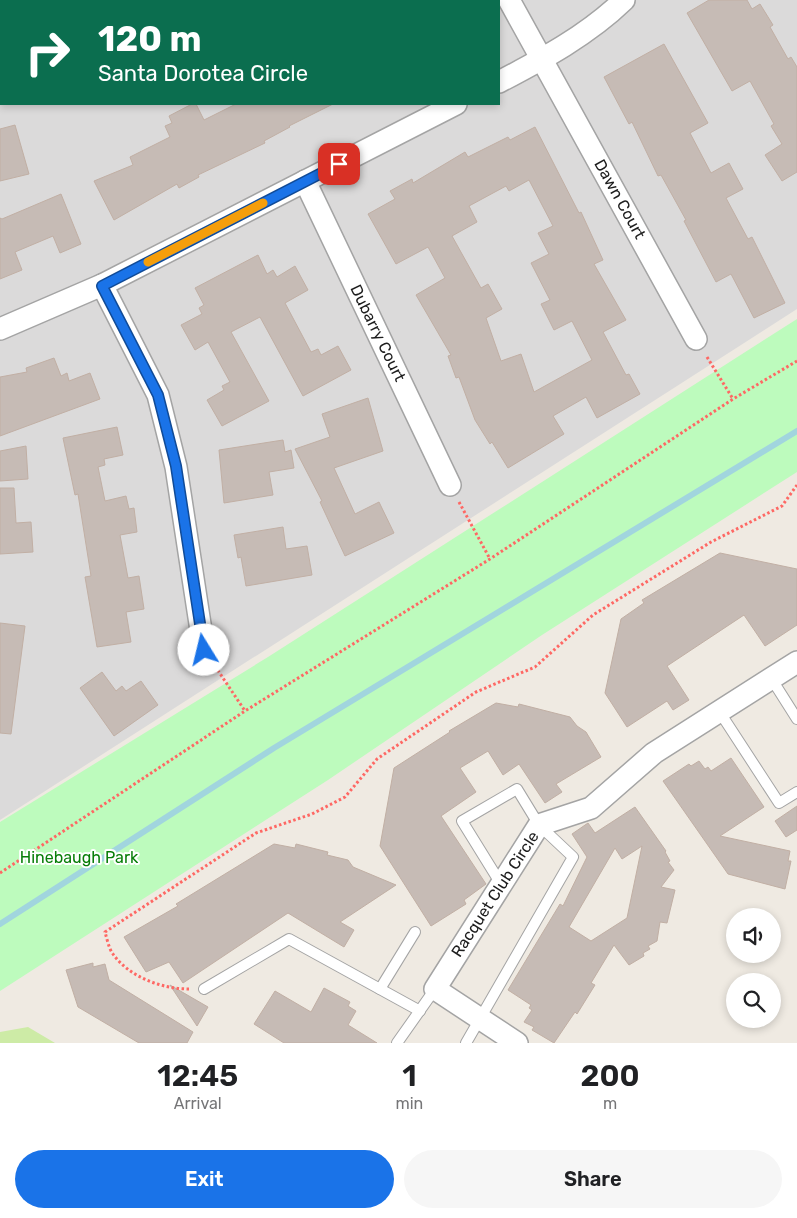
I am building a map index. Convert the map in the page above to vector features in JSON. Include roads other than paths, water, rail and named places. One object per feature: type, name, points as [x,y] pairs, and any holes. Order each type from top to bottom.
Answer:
[{"type":"street","name":"Dawn Court","points":[[509,0],[696,339]]},
{"type":"street","points":[[500,81],[543,59],[607,16],[624,0]]},
{"type":"street","points":[[0,329],[102,286],[454,105]]},
{"type":"street","name":"Dubarry Court","points":[[305,181],[450,485]]},
{"type":"street","points":[[102,286],[158,395],[176,466],[204,650]]},
{"type":"street","name":"Racquet Club Circle","points":[[434,989],[539,825],[591,808],[654,753],[797,662]]},
{"type":"street","points":[[434,989],[517,1043]]},
{"type":"lane","points":[[771,678],[797,719]]},
{"type":"lane","points":[[719,711],[779,803],[797,792]]},
{"type":"lane","points":[[466,1043],[573,857],[539,825],[517,788],[462,821],[501,884]]},
{"type":"lane","points":[[380,989],[415,932]]},
{"type":"lane","points":[[204,989],[289,939],[420,1011]]},
{"type":"lane","points":[[397,1043],[434,989]]},
{"type":"waterway","points":[[0,924],[274,748],[797,431]]},
{"type":"park label","name":"Hinebaugh Park","points":[[79,857]]}]
